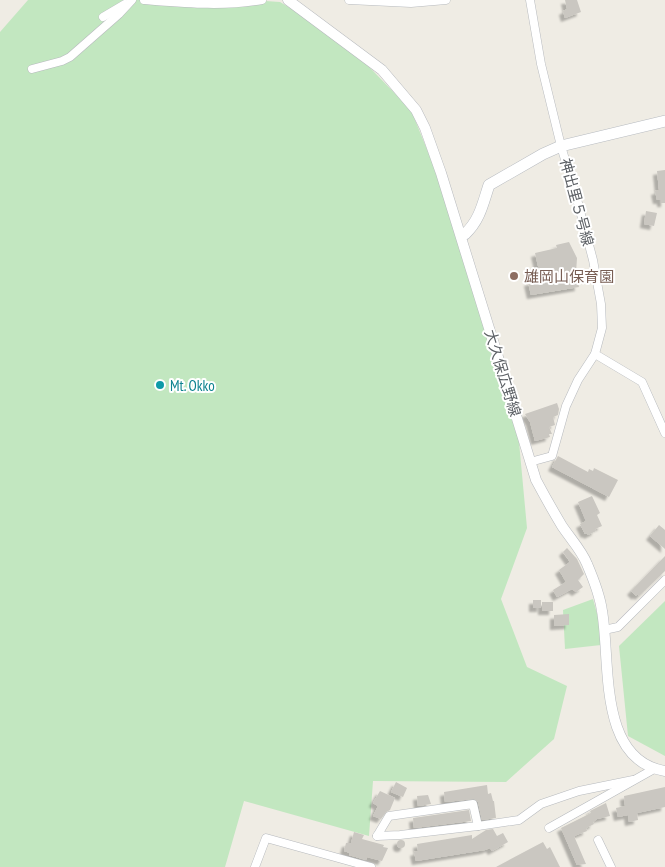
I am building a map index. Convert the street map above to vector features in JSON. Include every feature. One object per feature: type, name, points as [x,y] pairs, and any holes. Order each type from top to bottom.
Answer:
[{"type":"main road","points":[[463,236],[473,226],[480,214],[488,184],[561,146],[665,121]]},
{"type":"street","points":[[103,17],[131,0]]},
{"type":"street","points":[[32,69],[62,61],[70,56],[119,14],[131,0]]},
{"type":"street","points":[[144,0],[175,3],[230,4],[262,0]]},
{"type":"street","name":"大久保広野線","points":[[288,0],[382,70],[416,110],[425,128],[463,236],[536,480],[587,562],[602,609],[613,716],[619,735],[629,751],[638,760],[654,769],[665,771]]},
{"type":"street","points":[[349,0],[411,3],[446,0]]},
{"type":"street","name":"神出里５号線","points":[[530,0],[542,64],[561,146],[593,260],[601,304],[602,328],[595,354],[578,380],[566,406],[552,456],[530,462]]},
{"type":"street","points":[[595,354],[642,382],[665,433]]},
{"type":"street","points":[[604,630],[618,627],[665,580]]},
{"type":"street","points":[[549,828],[654,769]]},
{"type":"street","points":[[478,826],[474,804],[389,816],[377,836],[400,835],[478,826],[519,820],[542,804],[579,791],[633,780]]},
{"type":"street","points":[[255,867],[266,838],[371,867]]},
{"type":"street","points":[[598,840],[611,867]]},
{"type":"green space","points":[[28,0],[251,0],[280,2],[342,39],[411,110],[437,174],[519,442],[527,528],[501,599],[527,667],[567,686],[554,739],[506,782],[373,781],[369,836],[244,801],[225,867],[0,867],[0,32]]},
{"type":"green space","points":[[593,599],[598,617],[601,645],[565,649],[563,610]]},
{"type":"green space","points":[[665,601],[665,756],[628,736],[619,646]]},
{"type":"building","points":[[565,0],[577,0],[581,12],[565,18],[563,11],[567,9]]},
{"type":"building","points":[[665,170],[665,203],[661,203],[661,200],[657,200],[655,191],[659,190],[657,171]]},
{"type":"building","points":[[646,211],[657,213],[654,226],[644,224]]},
{"type":"building","points":[[569,242],[577,258],[576,273],[579,287],[531,295],[528,282],[541,279],[535,253],[557,248],[556,245]]},
{"type":"building","points":[[557,403],[558,415],[553,417],[555,425],[549,427],[552,434],[549,434],[550,437],[535,441],[530,422],[525,414]]},
{"type":"building","points":[[558,456],[588,472],[589,469],[593,471],[594,468],[618,480],[609,497],[552,467]]},
{"type":"building","points":[[592,496],[600,513],[597,515],[602,526],[588,535],[587,533],[585,534],[580,524],[586,521],[578,502]]},
{"type":"building","points":[[659,525],[665,530],[665,549],[650,536]]},
{"type":"building","points":[[567,548],[577,559],[584,574],[578,580],[583,587],[576,592],[572,589],[557,597],[553,590],[566,582],[559,570],[570,562],[563,552]]},
{"type":"building","points":[[665,556],[665,571],[639,596],[637,594],[636,596],[631,591]]},
{"type":"building","points":[[533,600],[541,600],[541,608],[533,608]]},
{"type":"building","points":[[542,602],[553,602],[553,611],[542,611]]},
{"type":"building","points":[[569,614],[569,625],[554,626],[554,615]]},
{"type":"building","points":[[396,782],[407,788],[403,797],[391,792]]},
{"type":"building","points":[[487,785],[488,794],[491,793],[494,801],[496,818],[482,820],[478,802],[474,799],[445,802],[444,792]]},
{"type":"building","points":[[665,787],[665,807],[637,813],[638,820],[629,822],[628,815],[618,817],[616,808],[625,806],[624,796]]},
{"type":"building","points":[[380,791],[395,798],[390,810],[381,819],[373,816],[378,806],[373,803]]},
{"type":"building","points":[[428,795],[431,804],[418,806],[417,796]]},
{"type":"building","points":[[606,803],[610,816],[597,819],[593,822],[594,824],[586,828],[587,831],[574,836],[586,864],[577,865],[561,828]]},
{"type":"building","points":[[469,810],[471,821],[414,828],[413,818]]},
{"type":"building","points":[[493,829],[497,836],[503,833],[508,842],[492,851],[490,848],[416,861],[414,852],[418,851],[417,844],[472,835],[472,839],[486,830]]},
{"type":"building","points":[[354,832],[364,835],[362,839],[384,845],[383,847],[388,848],[382,861],[367,857],[366,860],[349,855],[350,853],[344,851],[346,843],[351,843]]},
{"type":"building","points":[[401,840],[405,844],[401,848],[397,844]]},
{"type":"building","points":[[543,842],[547,849],[550,847],[560,867],[496,867]]},
{"type":"place","name":"雄岡山保育園","points":[[514,276]]},
{"type":"place","name":"Mt. Okko","points":[[160,385]]}]
